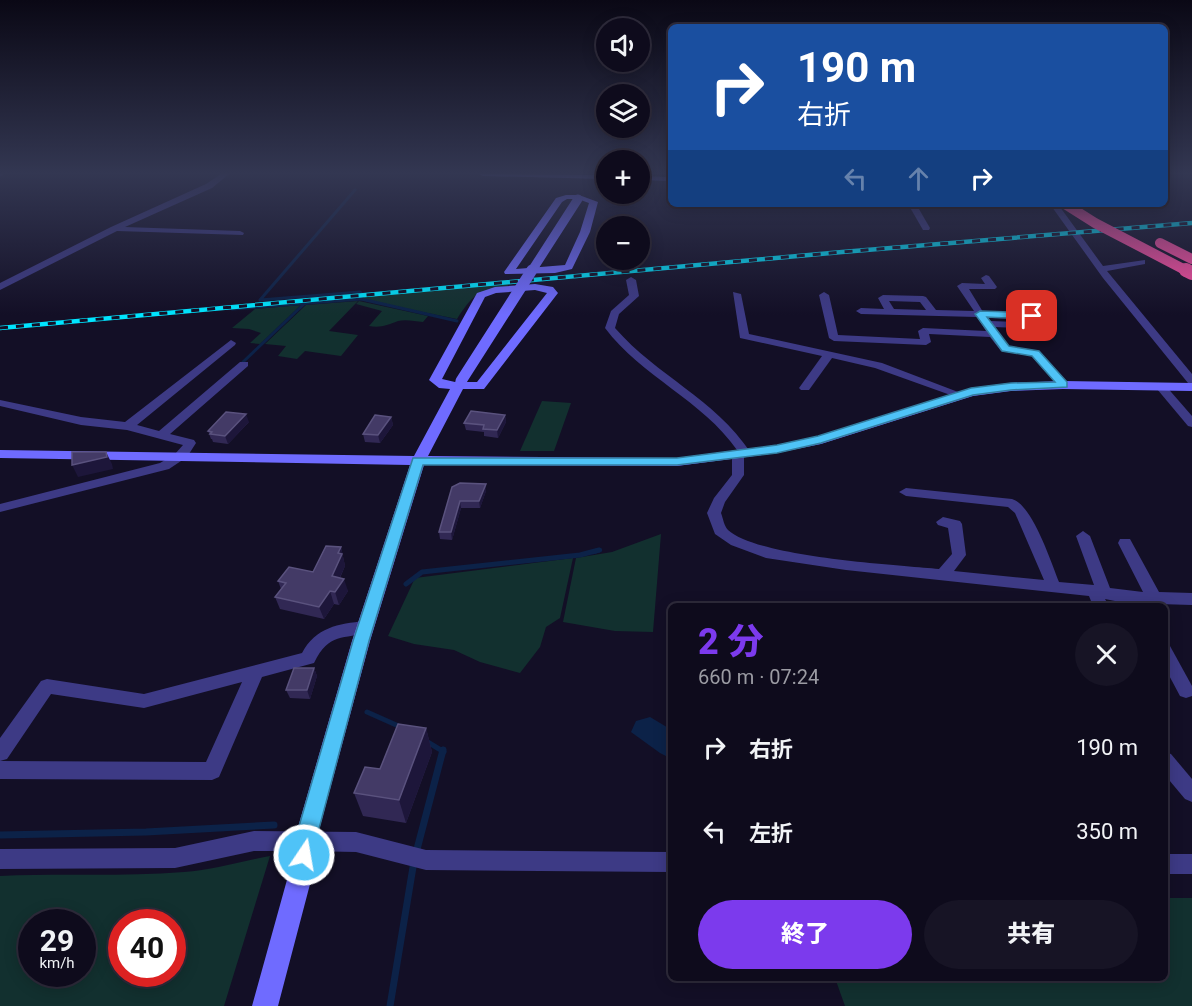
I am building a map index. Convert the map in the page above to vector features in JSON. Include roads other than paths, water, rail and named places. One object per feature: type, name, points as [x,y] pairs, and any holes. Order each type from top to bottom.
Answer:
[{"type":"highway","points":[[1092,221],[1192,273]]},
{"type":"highway","points":[[1104,221],[1192,265]]},
{"type":"highway","points":[[1112,221],[1192,259]]},
{"type":"street","points":[[0,287],[132,221]]},
{"type":"street","points":[[544,221],[509,272],[555,270],[569,267],[588,221]]},
{"type":"street","points":[[265,1006],[302,869],[305,840],[365,627],[418,461],[459,383],[563,221]]},
{"type":"street","points":[[922,221],[926,228]]},
{"type":"street","points":[[1066,221],[1192,381]]},
{"type":"street","points":[[114,229],[240,233]]},
{"type":"street","points":[[1101,268],[1142,262]]},
{"type":"street","points":[[0,276],[19,276]]},
{"type":"street","points":[[986,278],[992,287],[962,286],[993,334],[1005,349],[1035,353],[1063,385]]},
{"type":"street","points":[[631,280],[634,296],[614,313],[610,328],[623,345],[726,424],[742,453],[738,475],[719,501],[714,513],[720,531],[736,542],[766,553],[942,576],[1054,587],[1109,599],[1192,599]]},
{"type":"street","points":[[510,289],[549,289],[553,293],[480,386],[459,383],[443,385],[435,380],[481,295],[510,289]]},
{"type":"street","points":[[736,294],[744,336],[878,365],[960,395]]},
{"type":"street","points":[[824,294],[834,338],[926,342],[923,331],[993,334]]},
{"type":"street","points":[[861,311],[932,312],[977,309],[1032,311]]},
{"type":"street","points":[[986,324],[1047,326]]},
{"type":"street","points":[[128,426],[231,343]]},
{"type":"street","points":[[805,388],[830,353]]},
{"type":"street","points":[[163,434],[244,363]]},
{"type":"street","points":[[0,454],[418,461],[665,462],[777,449],[821,440],[960,395],[1011,387],[1063,385],[1192,387]]},
{"type":"street","points":[[1161,387],[1192,423]]},
{"type":"street","points":[[0,403],[81,421],[128,426],[190,443],[187,452],[164,466],[0,508]]},
{"type":"street","points":[[906,492],[1012,503],[1021,511],[1054,587]]},
{"type":"street","points":[[942,576],[959,555],[955,524],[943,522]]},
{"type":"street","points":[[1083,536],[1109,599]]},
{"type":"street","points":[[1125,543],[1154,598]]},
{"type":"street","points":[[0,753],[46,686],[144,701],[308,658],[312,648],[322,636],[338,630],[365,627]]},
{"type":"street","points":[[1168,658],[1186,691]]},
{"type":"street","points":[[0,770],[212,771],[255,673]]},
{"type":"street","points":[[1168,765],[1192,793]]},
{"type":"street","points":[[0,859],[175,858],[254,842],[305,840],[356,842],[426,860],[668,862]]},
{"type":"street","points":[[1168,864],[1192,864]]},
{"type":"water","points":[[650,717],[668,728],[668,757],[631,732],[636,721]]},
{"type":"waterway","points":[[328,221],[260,300],[360,292],[362,294]]},
{"type":"waterway","points":[[232,309],[361,299],[457,321]]},
{"type":"waterway","points":[[243,362],[304,304]]},
{"type":"waterway","points":[[406,584],[422,572],[580,555],[599,550]]},
{"type":"waterway","points":[[593,552],[600,550]]},
{"type":"waterway","points":[[367,712],[403,728]]},
{"type":"waterway","points":[[426,741],[443,751]]},
{"type":"waterway","points":[[416,853],[443,751]]},
{"type":"waterway","points":[[0,835],[146,832],[274,825]]},
{"type":"waterway","points":[[390,1006],[414,861]]},
{"type":"railway","points":[[0,328],[842,252],[1192,223]]}]
